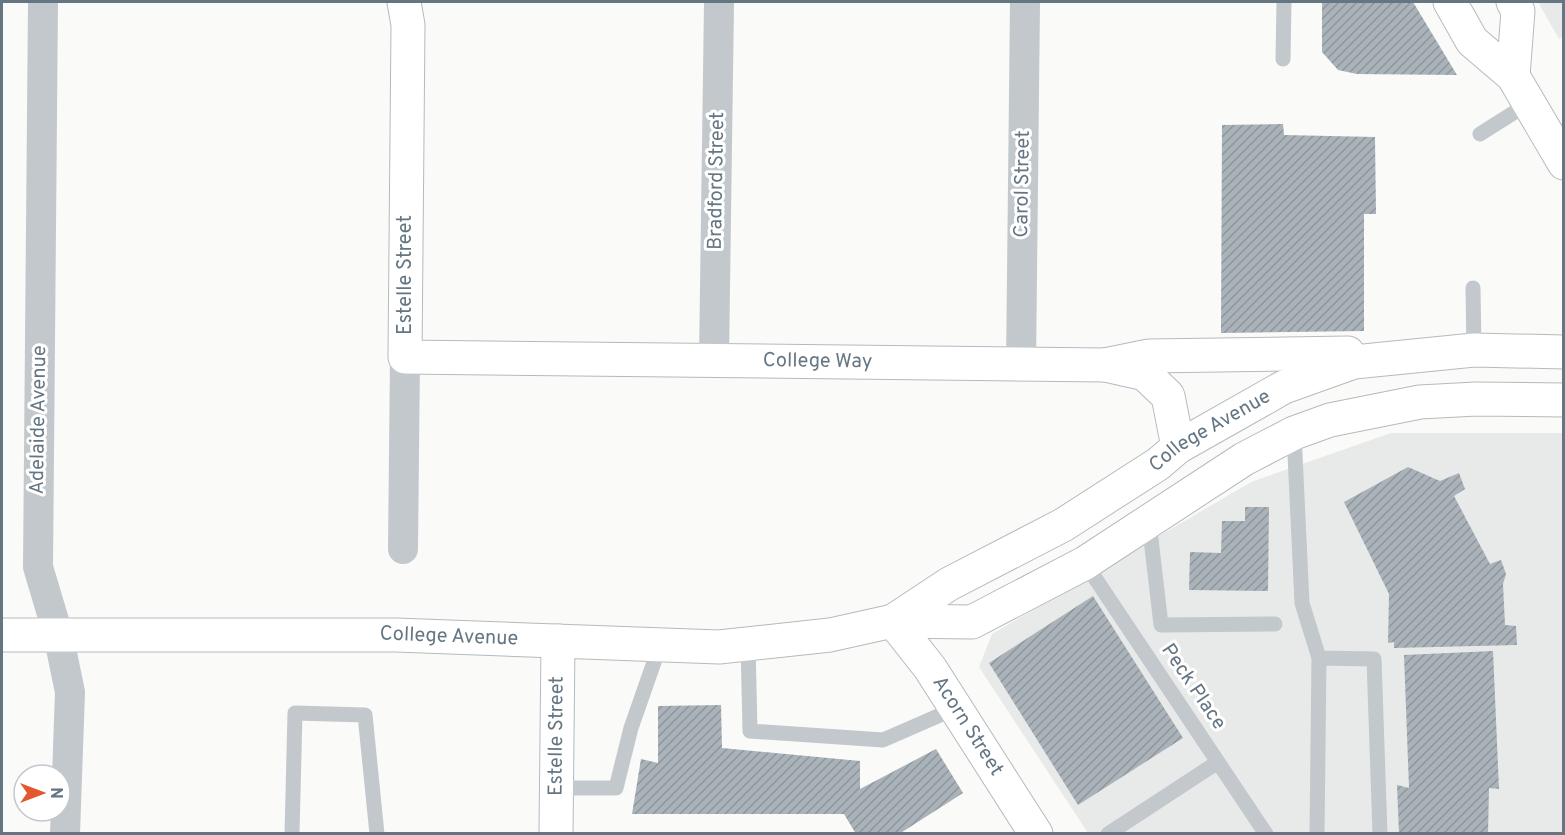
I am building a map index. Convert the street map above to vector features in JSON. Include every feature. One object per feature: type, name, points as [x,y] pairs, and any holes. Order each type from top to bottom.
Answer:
[{"type":"main road","name":"Estelle Street","points":[[404,2],[408,25],[405,357]]},
{"type":"main road","points":[[1450,2],[1472,41],[1521,89],[1563,163]]},
{"type":"main road","points":[[1513,2],[1518,11],[1521,89]]},
{"type":"main road","name":"College Avenue","points":[[893,621],[949,584],[1063,525],[1158,464],[1178,447],[1284,387],[1354,362],[1474,350],[1563,351]]},
{"type":"main road","points":[[1105,365],[1149,356],[1428,353]]},
{"type":"main road","name":"College Way","points":[[405,357],[1021,366],[1105,365],[1145,374],[1168,396],[1178,447]]},
{"type":"main road","name":"College Avenue","points":[[2,635],[396,635],[719,647],[830,635],[893,621],[972,622],[1085,563],[1244,459],[1293,433],[1330,420],[1420,402],[1455,399],[1563,400]]},
{"type":"main road","name":"Acorn Street","points":[[893,621],[930,668],[954,709],[1036,834]]},
{"type":"main road","name":"Estelle Street","points":[[556,834],[558,641]]},
{"type":"street","name":"Adelaide Avenue","points":[[43,2],[38,567],[58,634],[70,692],[65,834]]},
{"type":"street","name":"Bradford Street","points":[[714,361],[719,2]]},
{"type":"street","name":"Carol Street","points":[[1021,366],[1025,2]]},
{"type":"street","name":"Estelle Street","points":[[403,549],[405,357]]},
{"type":"lane","points":[[1283,59],[1284,2]]},
{"type":"lane","points":[[1480,134],[1521,89]]},
{"type":"lane","points":[[1473,288],[1474,350]]},
{"type":"lane","points":[[1293,433],[1302,603],[1319,658],[1317,834]]},
{"type":"lane","points":[[1149,522],[1161,625],[1275,624]]},
{"type":"lane","name":"Peck Place","points":[[1085,563],[1266,834]]},
{"type":"lane","points":[[748,644],[750,731],[883,740],[954,709]]},
{"type":"lane","points":[[557,788],[616,788],[631,728],[660,645]]},
{"type":"lane","points":[[1319,658],[1374,659],[1380,834]]},
{"type":"lane","points":[[292,834],[295,713],[365,715],[377,834]]},
{"type":"lane","points":[[1108,834],[1218,762]]},
{"type":"shaded area","points":[[1538,2],[1563,2],[1563,37],[1559,39]]},
{"type":"shaded area","points":[[1391,433],[1563,433],[1563,833],[1088,833],[979,667],[992,634],[1251,482]]},
{"type":"building","points":[[1322,2],[1413,2],[1457,75],[1357,74],[1338,70],[1322,52]]},
{"type":"building","points":[[1283,124],[1284,135],[1375,137],[1376,214],[1364,214],[1364,331],[1221,333],[1222,125]]},
{"type":"building","points":[[1408,467],[1440,481],[1459,473],[1465,489],[1454,496],[1490,564],[1501,560],[1506,574],[1503,584],[1505,625],[1516,626],[1517,645],[1394,648],[1394,642],[1388,643],[1389,594],[1344,502]]},
{"type":"building","points":[[1245,507],[1269,507],[1268,591],[1189,590],[1190,552],[1221,553],[1222,521],[1245,521]]},
{"type":"building","points":[[1093,596],[1183,738],[1078,805],[989,663]]},
{"type":"building","points":[[1493,651],[1499,789],[1489,788],[1488,834],[1399,834],[1397,785],[1409,788],[1404,655]]},
{"type":"building","points":[[721,705],[722,748],[860,761],[860,789],[936,749],[963,793],[899,834],[856,834],[844,814],[632,814],[641,759],[658,763],[658,706]]}]
